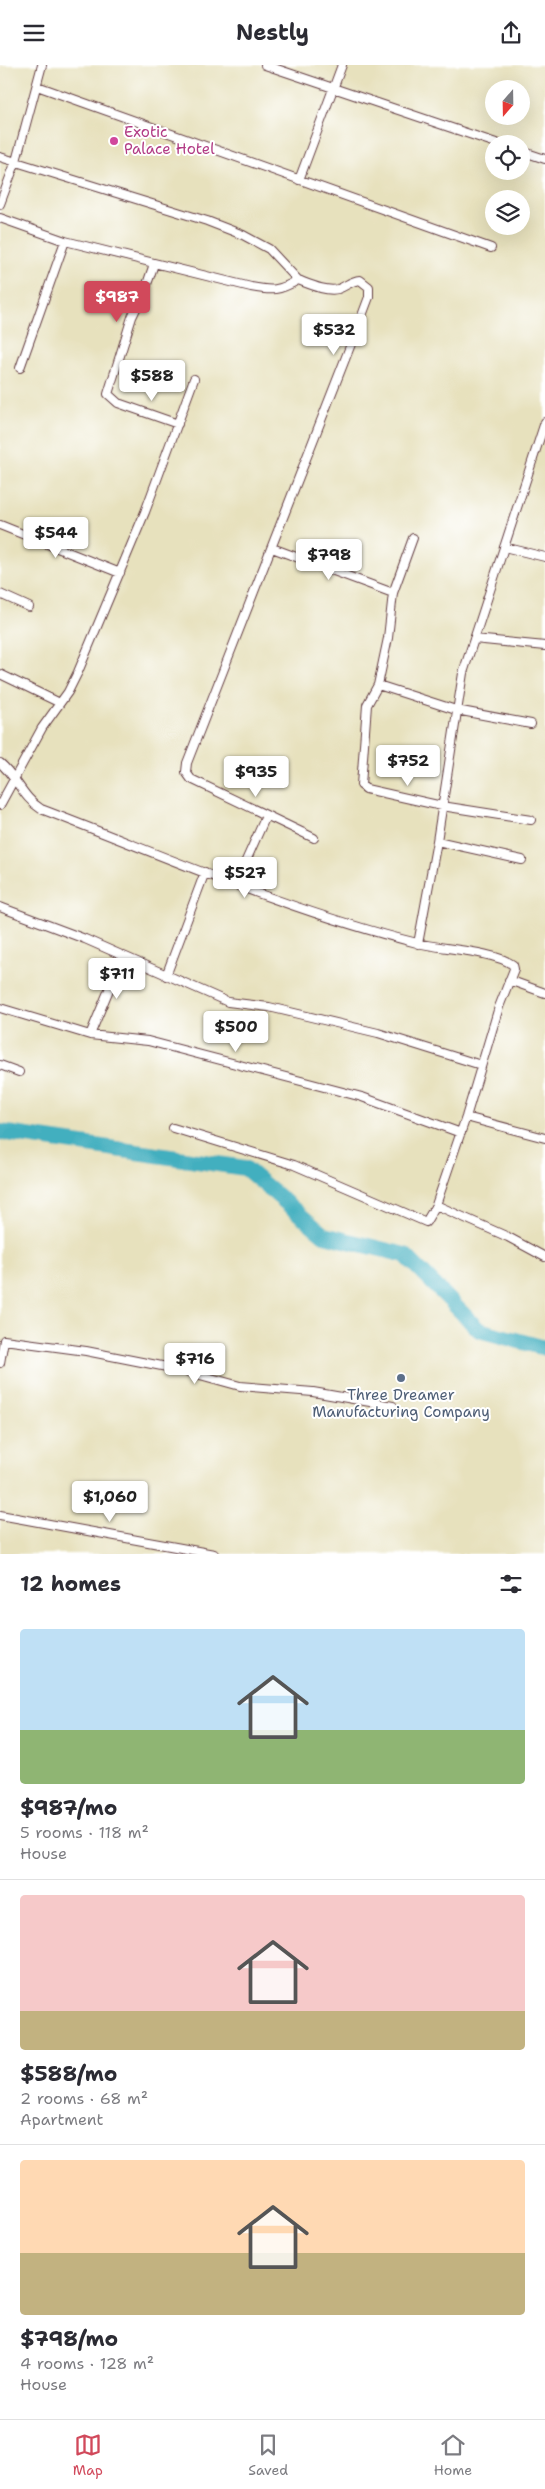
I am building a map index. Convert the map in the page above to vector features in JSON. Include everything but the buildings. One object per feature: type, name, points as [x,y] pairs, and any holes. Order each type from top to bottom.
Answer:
[{"type":"street","points":[[0,204],[16,161],[42,65]]},
{"type":"street","points":[[265,65],[485,139]]},
{"type":"street","points":[[298,180],[342,65]]},
{"type":"street","points":[[37,86],[491,247]]},
{"type":"street","points":[[530,154],[545,159]]},
{"type":"street","points":[[0,157],[207,221],[243,235],[269,249],[298,280],[319,287],[337,289],[350,281],[360,280],[369,287],[369,297],[187,763],[186,772],[191,779],[314,838]]},
{"type":"street","points":[[0,218],[65,241],[268,291],[283,289],[298,280]]},
{"type":"street","points":[[20,368],[65,241]]},
{"type":"street","points":[[154,264],[145,290],[132,317],[108,395],[118,403],[178,424]]},
{"type":"street","points":[[0,805],[42,728],[60,703],[78,672],[120,573],[194,379]]},
{"type":"street","points":[[418,944],[437,841],[456,710],[467,658],[545,422]]},
{"type":"street","points":[[0,525],[120,573]]},
{"type":"street","points":[[413,537],[393,593],[388,638],[378,685],[366,705],[361,785],[366,789],[442,806],[531,820]]},
{"type":"street","points":[[504,547],[545,557]]},
{"type":"street","points":[[272,548],[393,593]]},
{"type":"street","points":[[0,594],[29,607]]},
{"type":"street","points":[[474,639],[545,646]]},
{"type":"street","points":[[0,674],[60,703]]},
{"type":"street","points":[[378,685],[456,710],[531,724]]},
{"type":"street","points":[[0,763],[15,777],[27,797],[41,809],[322,916],[418,944],[494,957],[510,963],[514,969],[461,1133],[436,1205],[428,1221],[422,1222],[294,1165],[173,1128]]},
{"type":"street","points":[[236,883],[266,816]]},
{"type":"street","points":[[437,841],[522,859]]},
{"type":"street","points":[[166,976],[205,872]]},
{"type":"street","points":[[0,907],[85,939],[228,1002],[269,1007],[378,1033],[482,1065]]},
{"type":"street","points":[[90,1035],[123,955]]},
{"type":"street","points":[[509,980],[545,993]]},
{"type":"street","points":[[0,1007],[90,1035],[148,1041],[362,1097],[461,1133]]},
{"type":"street","points":[[0,1065],[19,1072]]},
{"type":"street","points":[[466,1117],[545,1139]]},
{"type":"street","points":[[436,1205],[508,1237],[545,1257]]},
{"type":"street","points":[[0,1363],[2,1340],[86,1351],[182,1370],[240,1386],[314,1392],[393,1405]]},
{"type":"street","points":[[0,1515],[214,1554]]},
{"type":"waterway","points":[[0,1132],[245,1168],[324,1235],[405,1255],[479,1330],[545,1348]]},
{"type":"place","name":"Exotic Palace Hotel","points":[[114,141]]},
{"type":"place","name":"Three Dreamer Manufacturing Company","points":[[401,1378]]}]
